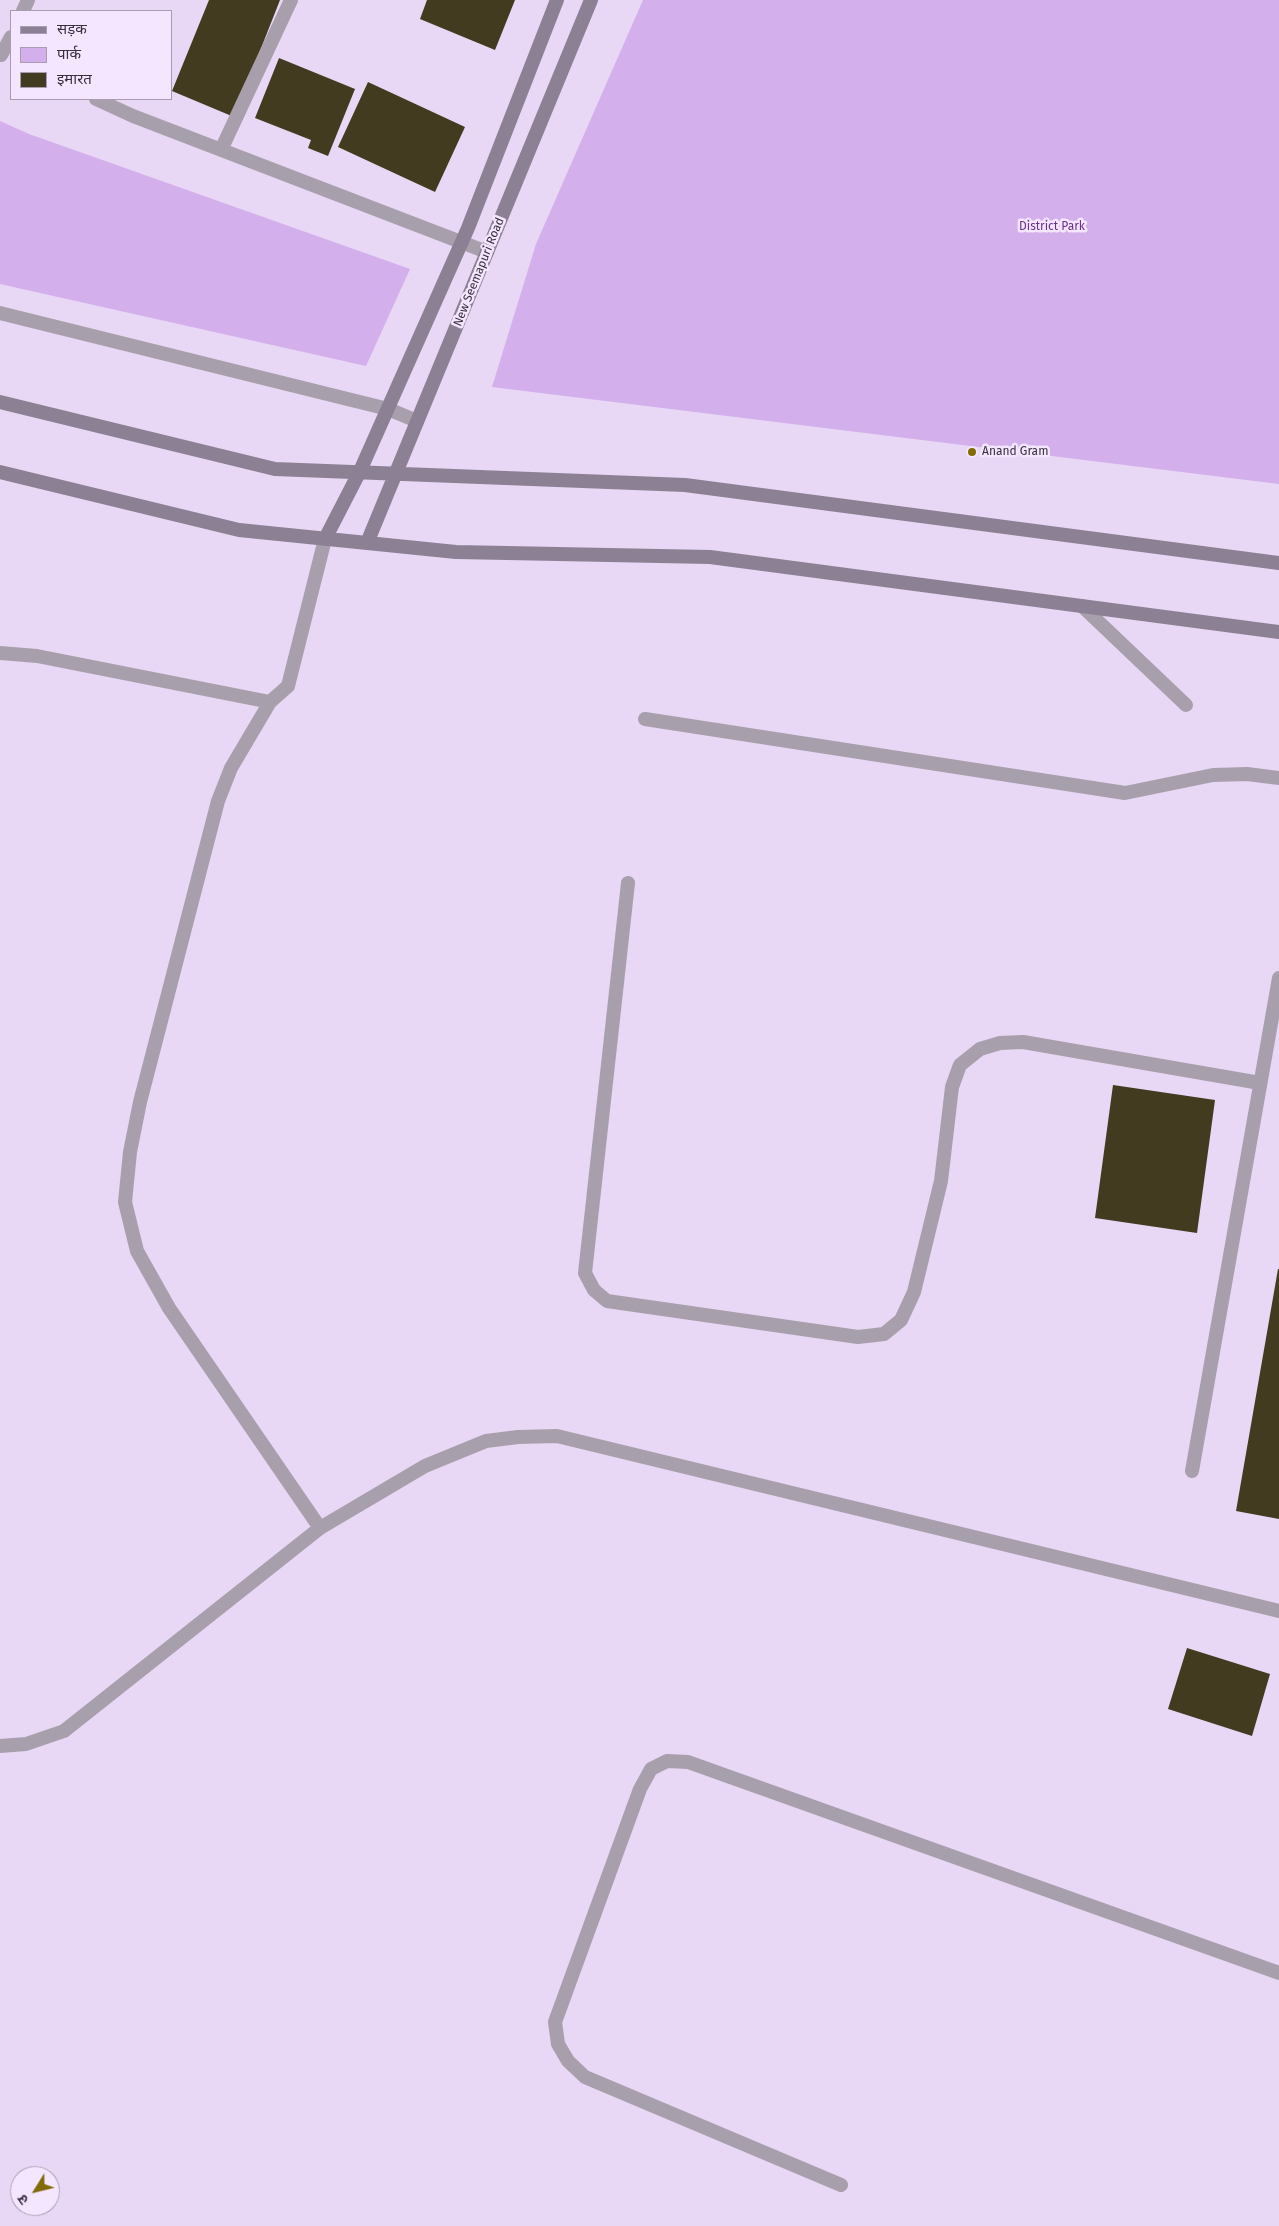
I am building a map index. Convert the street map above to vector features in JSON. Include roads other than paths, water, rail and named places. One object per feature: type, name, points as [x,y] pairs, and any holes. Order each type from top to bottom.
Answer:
[{"type":"main road","points":[[325,539],[360,471],[462,243],[557,0]]},
{"type":"main road","name":"New Seemapuri Road","points":[[367,543],[591,0]]},
{"type":"main road","points":[[0,402],[275,469],[685,485],[1279,563]]},
{"type":"main road","points":[[0,472],[239,530],[456,552],[710,558],[1279,632]]},
{"type":"street","points":[[221,150],[291,0]]},
{"type":"street","points":[[4,57],[10,40]]},
{"type":"street","points":[[98,100],[221,150],[487,252]]},
{"type":"street","points":[[0,313],[388,409],[418,421]]},
{"type":"street","points":[[320,1528],[168,1308],[137,1251],[126,1202],[130,1152],[140,1102],[218,801],[230,768],[270,702],[288,686],[325,539]]},
{"type":"street","points":[[1082,606],[1186,705]]},
{"type":"street","points":[[0,653],[37,656],[270,702]]},
{"type":"street","points":[[645,719],[1125,793],[1213,775],[1247,774],[1279,778]]},
{"type":"street","points":[[628,883],[585,1273],[594,1290],[607,1301],[858,1337],[884,1334],[901,1320],[914,1292],[940,1181],[952,1087],[960,1064],[980,1049],[1000,1043],[1023,1042],[1260,1083]]},
{"type":"street","points":[[1192,1470],[1279,978]]},
{"type":"street","points":[[0,1746],[26,1744],[64,1731],[320,1528],[425,1466],[486,1441],[518,1437],[557,1436],[1279,1611]]},
{"type":"street","points":[[842,2185],[585,2077],[568,2061],[558,2044],[555,2022],[637,1797],[651,1769],[667,1761],[688,1762],[1279,1973]]},
{"type":"place","name":"Anand Gram","points":[[972,452]]},
{"type":"park label","name":"District Park","points":[[1052,227]]}]
